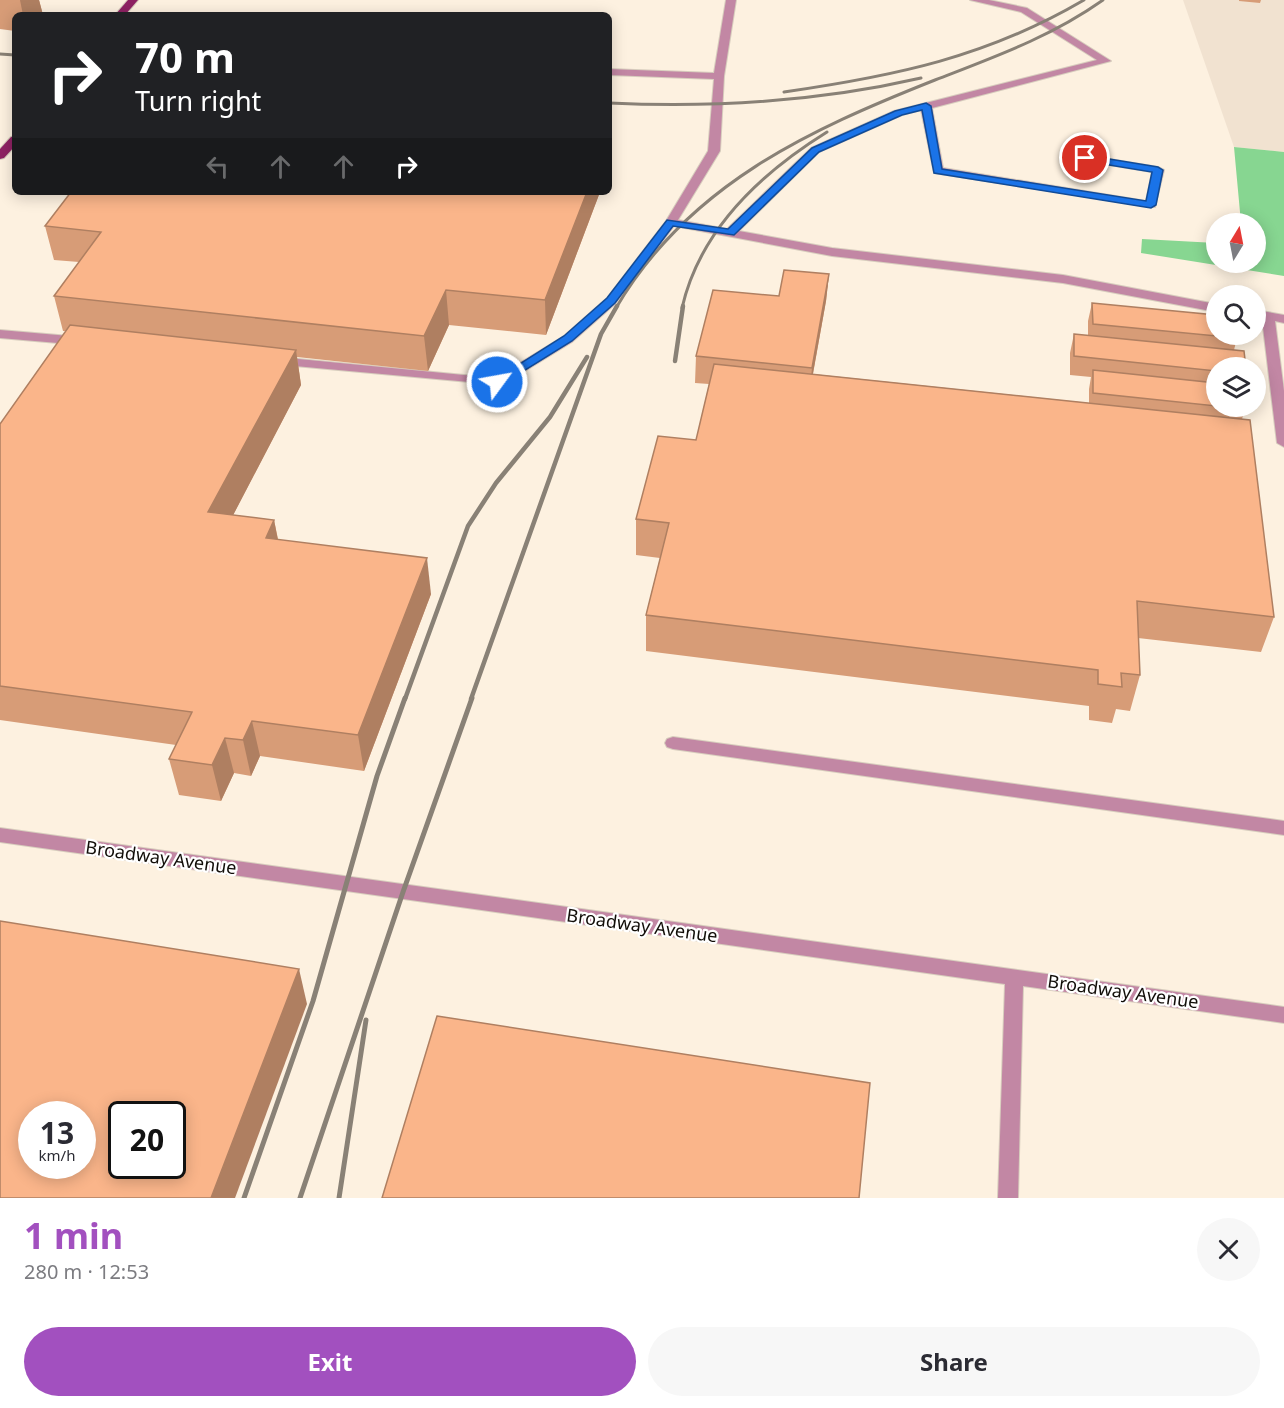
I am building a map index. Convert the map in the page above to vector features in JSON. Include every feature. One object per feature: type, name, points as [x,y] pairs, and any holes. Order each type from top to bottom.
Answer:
[{"type":"main road","points":[[123,12],[133,0]]},
{"type":"main road","points":[[0,156],[12,142]]},
{"type":"street","points":[[262,359],[497,382],[568,339],[611,301],[671,222],[714,151],[719,76],[731,0]]},
{"type":"street","points":[[730,233],[816,150],[898,113],[1106,61],[1024,5],[975,0]]},
{"type":"street","points":[[612,72],[719,76]]},
{"type":"street","points":[[926,106],[938,171],[1151,205],[1158,170],[1085,158]]},
{"type":"street","points":[[671,222],[832,252],[1063,279],[1206,306]]},
{"type":"street","points":[[1266,316],[1284,319]]},
{"type":"street","points":[[0,334],[98,343]]},
{"type":"street","points":[[1266,338],[1284,443]]},
{"type":"street","points":[[673,743],[1284,828]]},
{"type":"street","name":"Broadway Avenue","points":[[0,835],[1284,1015]]},
{"type":"street","points":[[1008,1198],[1014,977]]},
{"type":"shaded area","points":[[1183,0],[1284,0],[1284,152],[1234,147]]},
{"type":"green space","points":[[1234,147],[1284,152],[1284,276],[1265,273],[1266,213],[1240,213]]},
{"type":"green space","points":[[1142,239],[1206,242],[1206,263],[1141,253]]},
{"type":"building","points":[[69,195],[586,195],[545,300],[446,290],[424,336],[54,296],[101,232],[45,226]]},
{"type":"building","points":[[784,270],[829,274],[812,368],[696,356],[713,290],[779,296]]},
{"type":"building","points":[[1092,303],[1206,314],[1206,335],[1093,324]]},
{"type":"building","points":[[70,325],[296,350],[208,512],[274,520],[266,538],[427,558],[358,735],[252,721],[243,740],[225,738],[212,765],[169,759],[192,712],[0,686],[0,424]]},
{"type":"building","points":[[1074,334],[1244,351],[1245,357],[1206,357],[1206,370],[1074,356]]},
{"type":"building","points":[[714,364],[1250,420],[1274,617],[1137,601],[1140,675],[1121,673],[1122,687],[1098,684],[1098,670],[646,615],[669,523],[636,519],[658,436],[696,440]]},
{"type":"building","points":[[1093,370],[1206,382],[1206,405],[1093,393]]},
{"type":"building","points":[[0,921],[299,969],[211,1198],[0,1198]]},
{"type":"building","points":[[437,1016],[870,1083],[859,1198],[382,1198]]},
{"type":"railway","points":[[784,92],[902,71],[976,50],[1048,20],[1084,0]]},
{"type":"railway","points":[[616,308],[645,265],[678,228],[715,195],[755,167],[842,119],[1043,36],[1103,0]]},
{"type":"railway","points":[[0,54],[12,55]]},
{"type":"railway","points":[[612,103],[727,104],[805,98],[921,78]]},
{"type":"railway","points":[[682,308],[691,279],[718,228],[757,185],[779,166],[827,132]]},
{"type":"railway","points":[[471,699],[601,334],[617,306]]},
{"type":"railway","points":[[675,361],[683,306]]},
{"type":"railway","points":[[405,699],[468,526],[496,483],[550,417],[587,357]]},
{"type":"railway","points":[[244,1198],[313,1001],[377,776],[405,698]]},
{"type":"railway","points":[[300,1198],[403,892],[472,698]]},
{"type":"railway","points":[[339,1198],[366,1020]]},
{"type":"route","points":[[497,382],[568,339],[611,301],[671,222],[730,233],[816,150],[898,113],[926,106],[938,171],[1151,205],[1158,170],[1085,158]]}]
